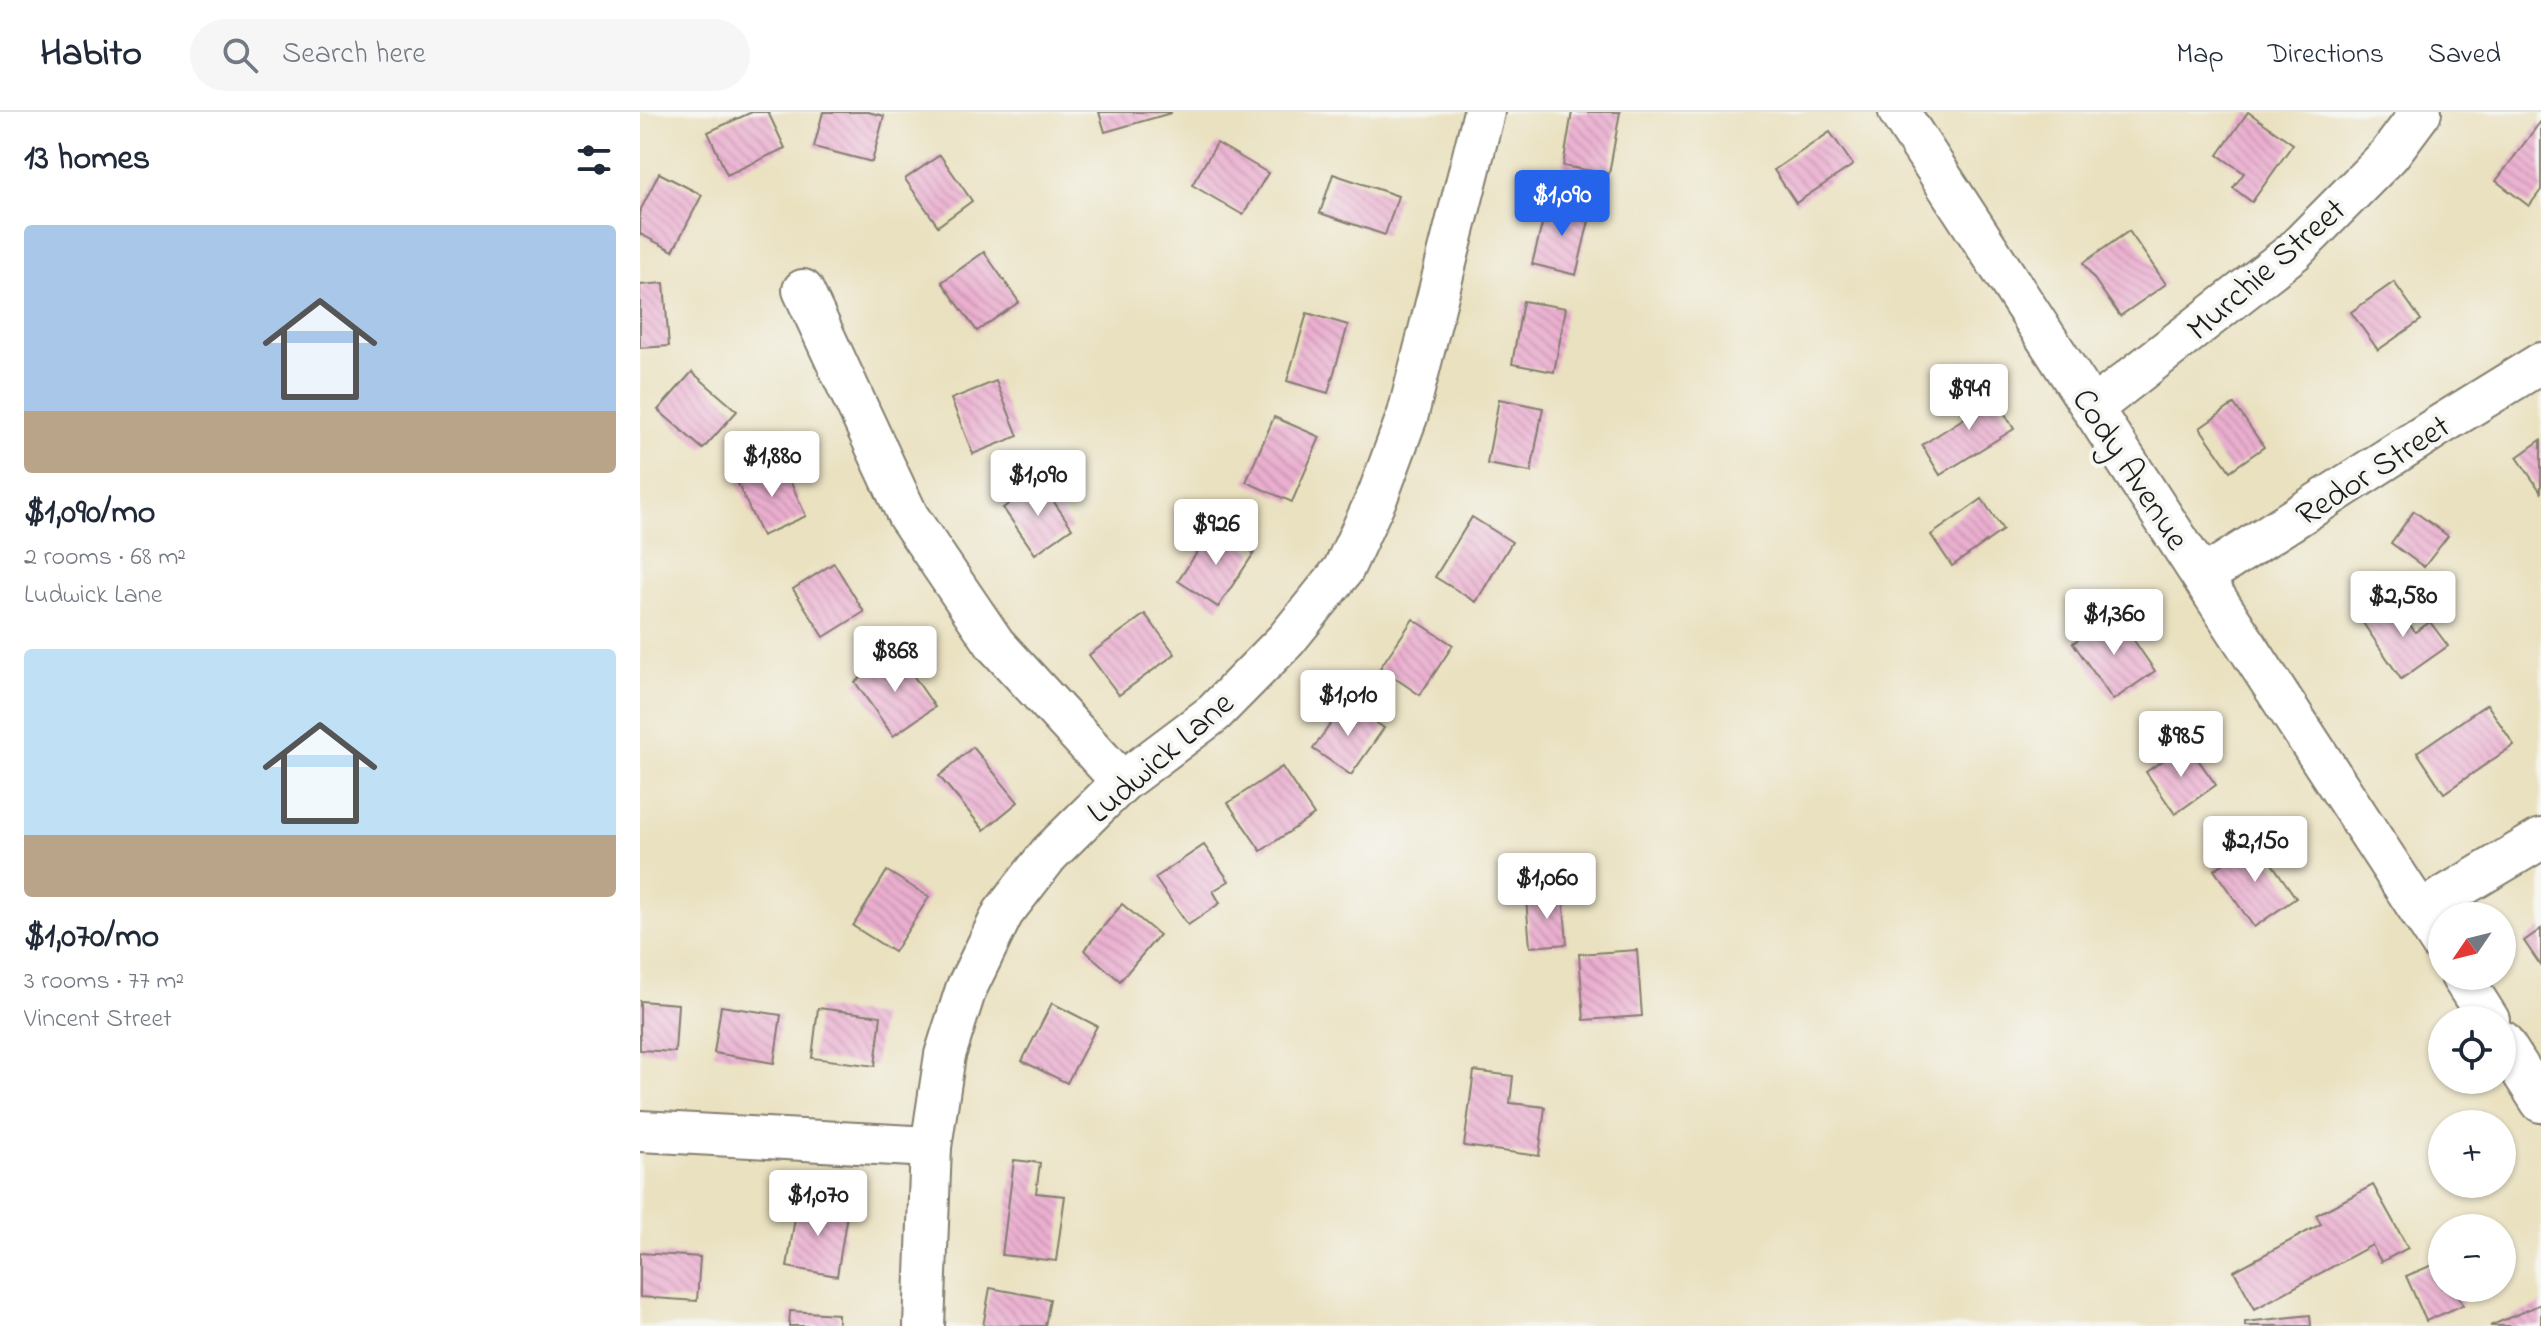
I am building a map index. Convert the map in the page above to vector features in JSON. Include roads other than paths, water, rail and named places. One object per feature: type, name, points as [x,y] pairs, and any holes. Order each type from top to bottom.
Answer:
[{"type":"street","name":"Ludwick Lane","points":[[924,1326],[931,1147],[945,1055],[966,989],[1003,913],[1049,854],[1122,782],[1214,713],[1286,640],[1343,570],[1378,495],[1408,414],[1484,112]]},
{"type":"street","name":"Cody Avenue","points":[[1899,112],[2428,923]]},
{"type":"street","name":"Murchie Street","points":[[2093,408],[2293,252],[2389,155],[2421,112]]},
{"type":"street","points":[[803,290],[908,516],[995,644],[1122,782]]},
{"type":"street","name":"Redor Street","points":[[2204,576],[2541,363]]},
{"type":"street","points":[[2420,911],[2541,839]]},
{"type":"street","points":[[2516,1063],[2541,1102]]},
{"type":"street","points":[[640,1131],[931,1147]]}]
